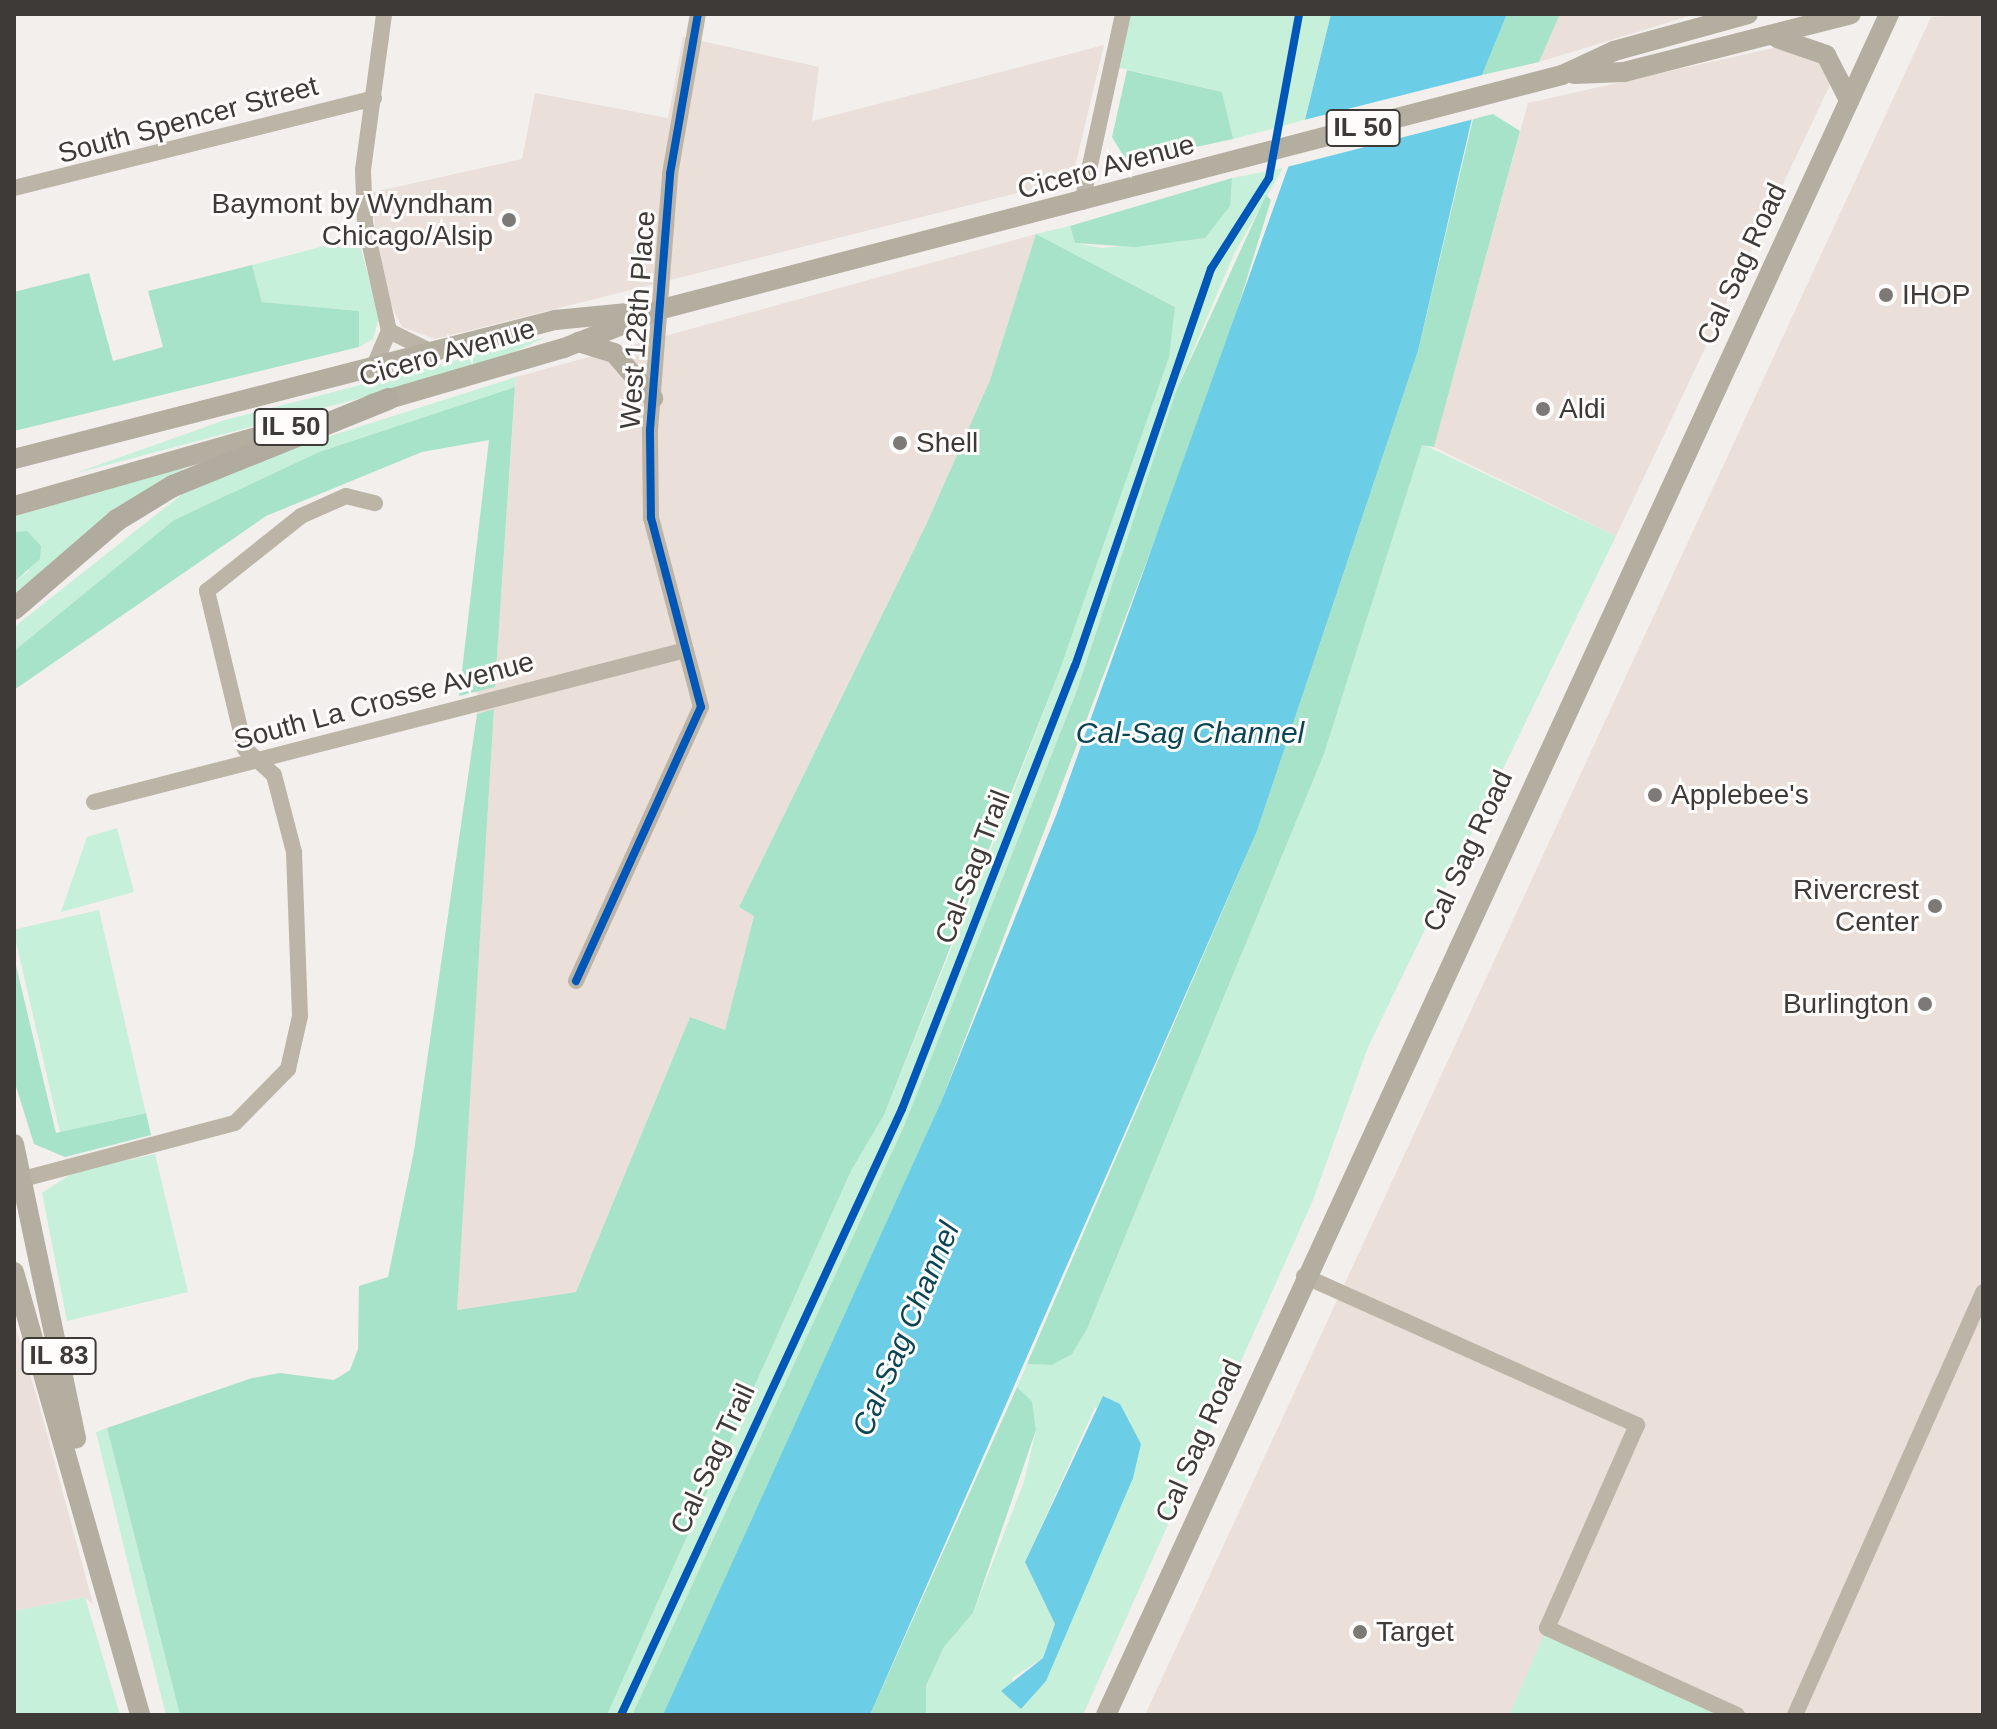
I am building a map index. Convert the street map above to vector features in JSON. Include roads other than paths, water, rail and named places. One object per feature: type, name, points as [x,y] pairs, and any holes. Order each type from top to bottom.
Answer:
[{"type":"highway","points":[[14,609],[117,520],[173,486],[388,399]]},
{"type":"main road","name":"Cicero Avenue","points":[[14,506],[578,342],[662,309],[1562,75],[1614,51],[1748,14]]},
{"type":"main road","name":"Cicero Avenue","points":[[1562,75],[1624,72],[1851,14]]},
{"type":"main road","name":"Cal Sag Road","points":[[1106,1715],[1304,1276],[1889,14]]},
{"type":"main road","points":[[1745,42],[1783,38],[1813,45],[1841,74],[1849,100]]},
{"type":"main road","name":"Cicero Avenue","points":[[14,459],[555,320],[662,309]]},
{"type":"main road","points":[[578,342],[614,353],[653,398]]},
{"type":"main road","name":"IL 83","points":[[14,1144],[102,1568]]},
{"type":"main road","name":"IL 83","points":[[14,1272],[102,1568],[140,1715]]},
{"type":"street","points":[[374,366],[389,331],[365,223],[363,170],[384,14]]},
{"type":"street","name":"West 128th Place","points":[[576,981],[701,707],[651,518],[653,398],[670,174],[698,14]]},
{"type":"street","points":[[1082,202],[1123,14]]},
{"type":"street","name":"South Spencer Street","points":[[14,190],[374,98]]},
{"type":"street","points":[[389,331],[430,351]]},
{"type":"street","points":[[23,1179],[235,1123],[288,1069],[300,1016],[297,877],[274,775],[263,761],[245,749],[207,601],[210,582],[301,516],[346,496],[375,503]]},
{"type":"street","name":"South La Crosse Avenue","points":[[94,802],[686,650]]},
{"type":"street","points":[[1304,1276],[1637,1425],[1547,1628],[1737,1715]]},
{"type":"street","points":[[1795,1715],[1983,1292]]},
{"type":"water","name":"Cal-Sag Channel","points":[[1331,14],[1507,14],[1482,75],[1418,351],[1257,831],[870,1715],[663,1715],[941,1102],[1057,813],[1305,120]]},
{"type":"water","points":[[1103,1396],[1120,1404],[1141,1444],[1133,1478],[1046,1681],[1021,1709],[1001,1691],[1043,1658],[1055,1624],[1025,1562]]},
{"type":"place","name":"Baymont by Wyndham Chicago/Alsip","points":[[509,220]]},
{"type":"place","name":"IHOP","points":[[1886,295]]},
{"type":"place","name":"Aldi","points":[[1543,409]]},
{"type":"place","name":"Shell","points":[[900,443]]},
{"type":"place","name":"Applebee's","points":[[1655,795]]},
{"type":"place","name":"Rivercrest Center","points":[[1935,906]]},
{"type":"place","name":"Burlington","points":[[1925,1004]]},
{"type":"place","name":"Target","points":[[1360,1632]]}]
